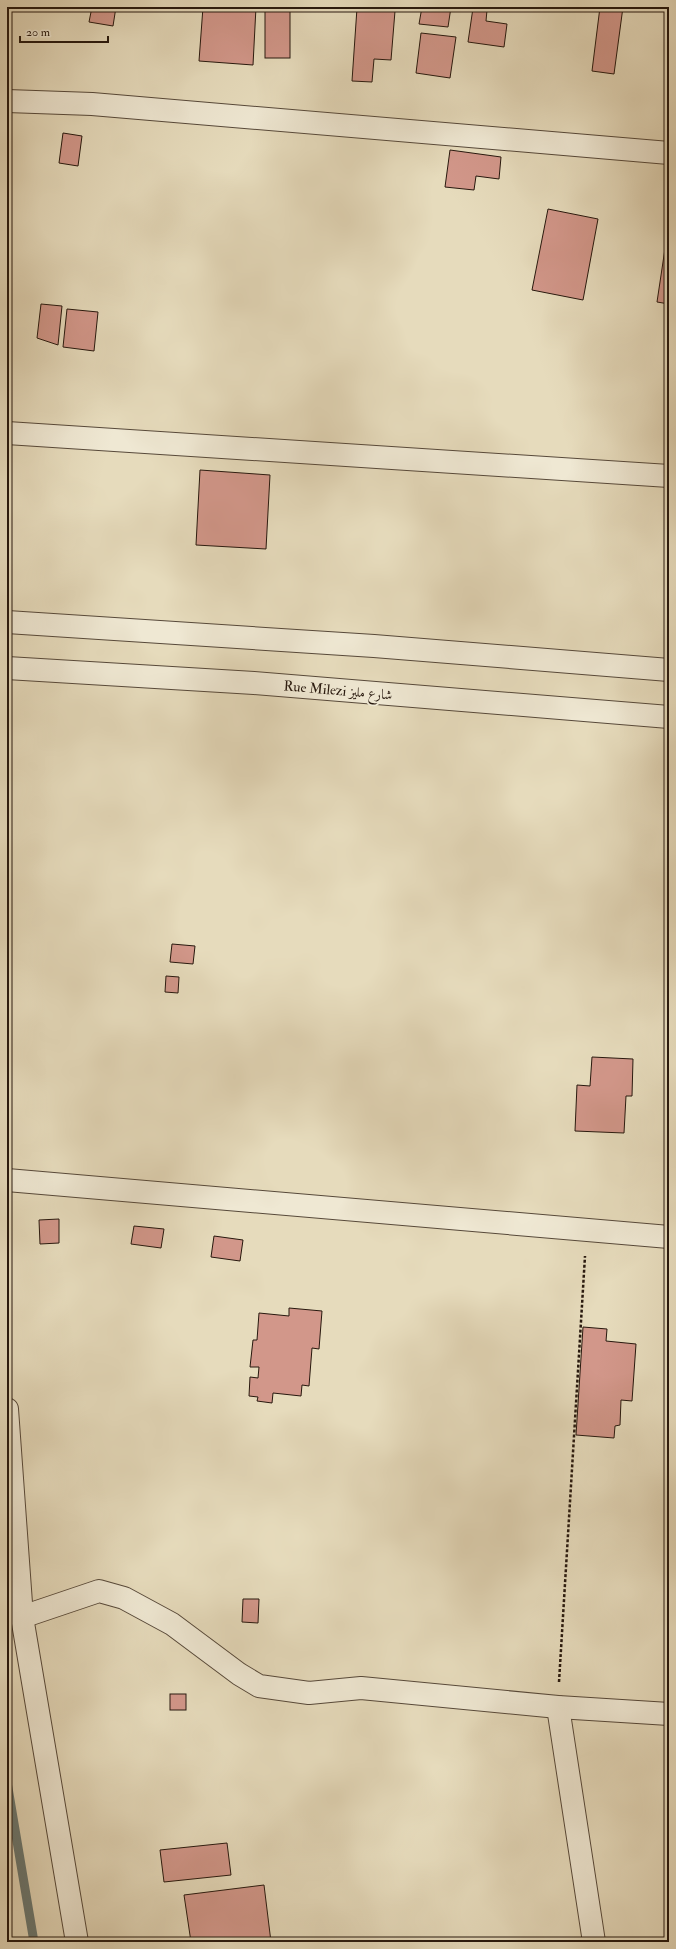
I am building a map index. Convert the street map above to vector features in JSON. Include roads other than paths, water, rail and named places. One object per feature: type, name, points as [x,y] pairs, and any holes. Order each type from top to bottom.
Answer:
[{"type":"street","points":[[7,101],[92,104],[669,153]]},
{"type":"street","points":[[7,433],[669,476]]},
{"type":"street","points":[[7,622],[374,646],[669,670]]},
{"type":"street","name":"Rue Milezi شارع مليز","points":[[7,668],[254,683],[669,717]]},
{"type":"street","points":[[7,1180],[669,1237]]},
{"type":"street","points":[[7,1409],[22,1617],[77,1942]]},
{"type":"street","points":[[22,1617],[99,1591],[124,1598],[172,1624],[239,1674],[259,1686],[309,1693],[361,1688],[558,1707],[669,1714]]},
{"type":"street","points":[[558,1707],[594,1942]]},
{"type":"waterway","points":[[7,1782],[34,1942]]}]
